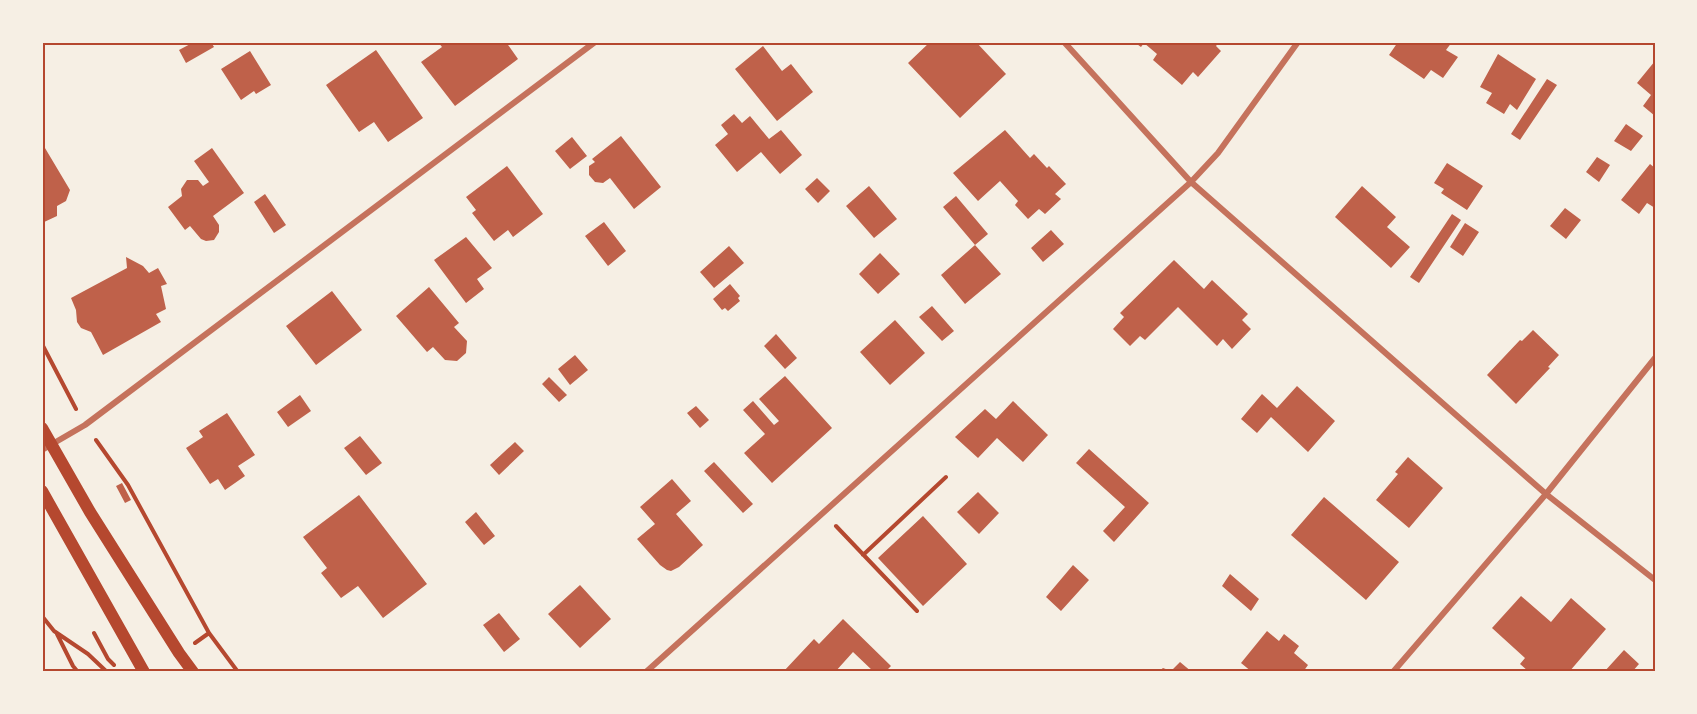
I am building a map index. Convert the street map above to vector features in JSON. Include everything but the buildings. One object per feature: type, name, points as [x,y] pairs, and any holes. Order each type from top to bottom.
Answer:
[{"type":"main road","points":[[42,428],[46,447],[97,522],[179,653],[194,672]]},
{"type":"main road","points":[[42,491],[144,672]]},
{"type":"street","points":[[46,447],[85,425],[595,42]]},
{"type":"street","points":[[1064,42],[1191,182],[1546,494],[1655,580]]},
{"type":"street","points":[[646,672],[1191,182],[1218,153],[1298,42]]},
{"type":"street","points":[[1393,672],[1546,494],[1655,358]]},
{"type":"path","points":[[42,344],[85,425],[129,485],[210,633],[238,672]]},
{"type":"path","points":[[863,555],[946,477]]},
{"type":"path","points":[[823,513],[917,611]]},
{"type":"path","points":[[42,616],[57,633],[88,654],[107,672]]},
{"type":"path","points":[[57,633],[78,672]]},
{"type":"path","points":[[192,645],[210,633]]}]
